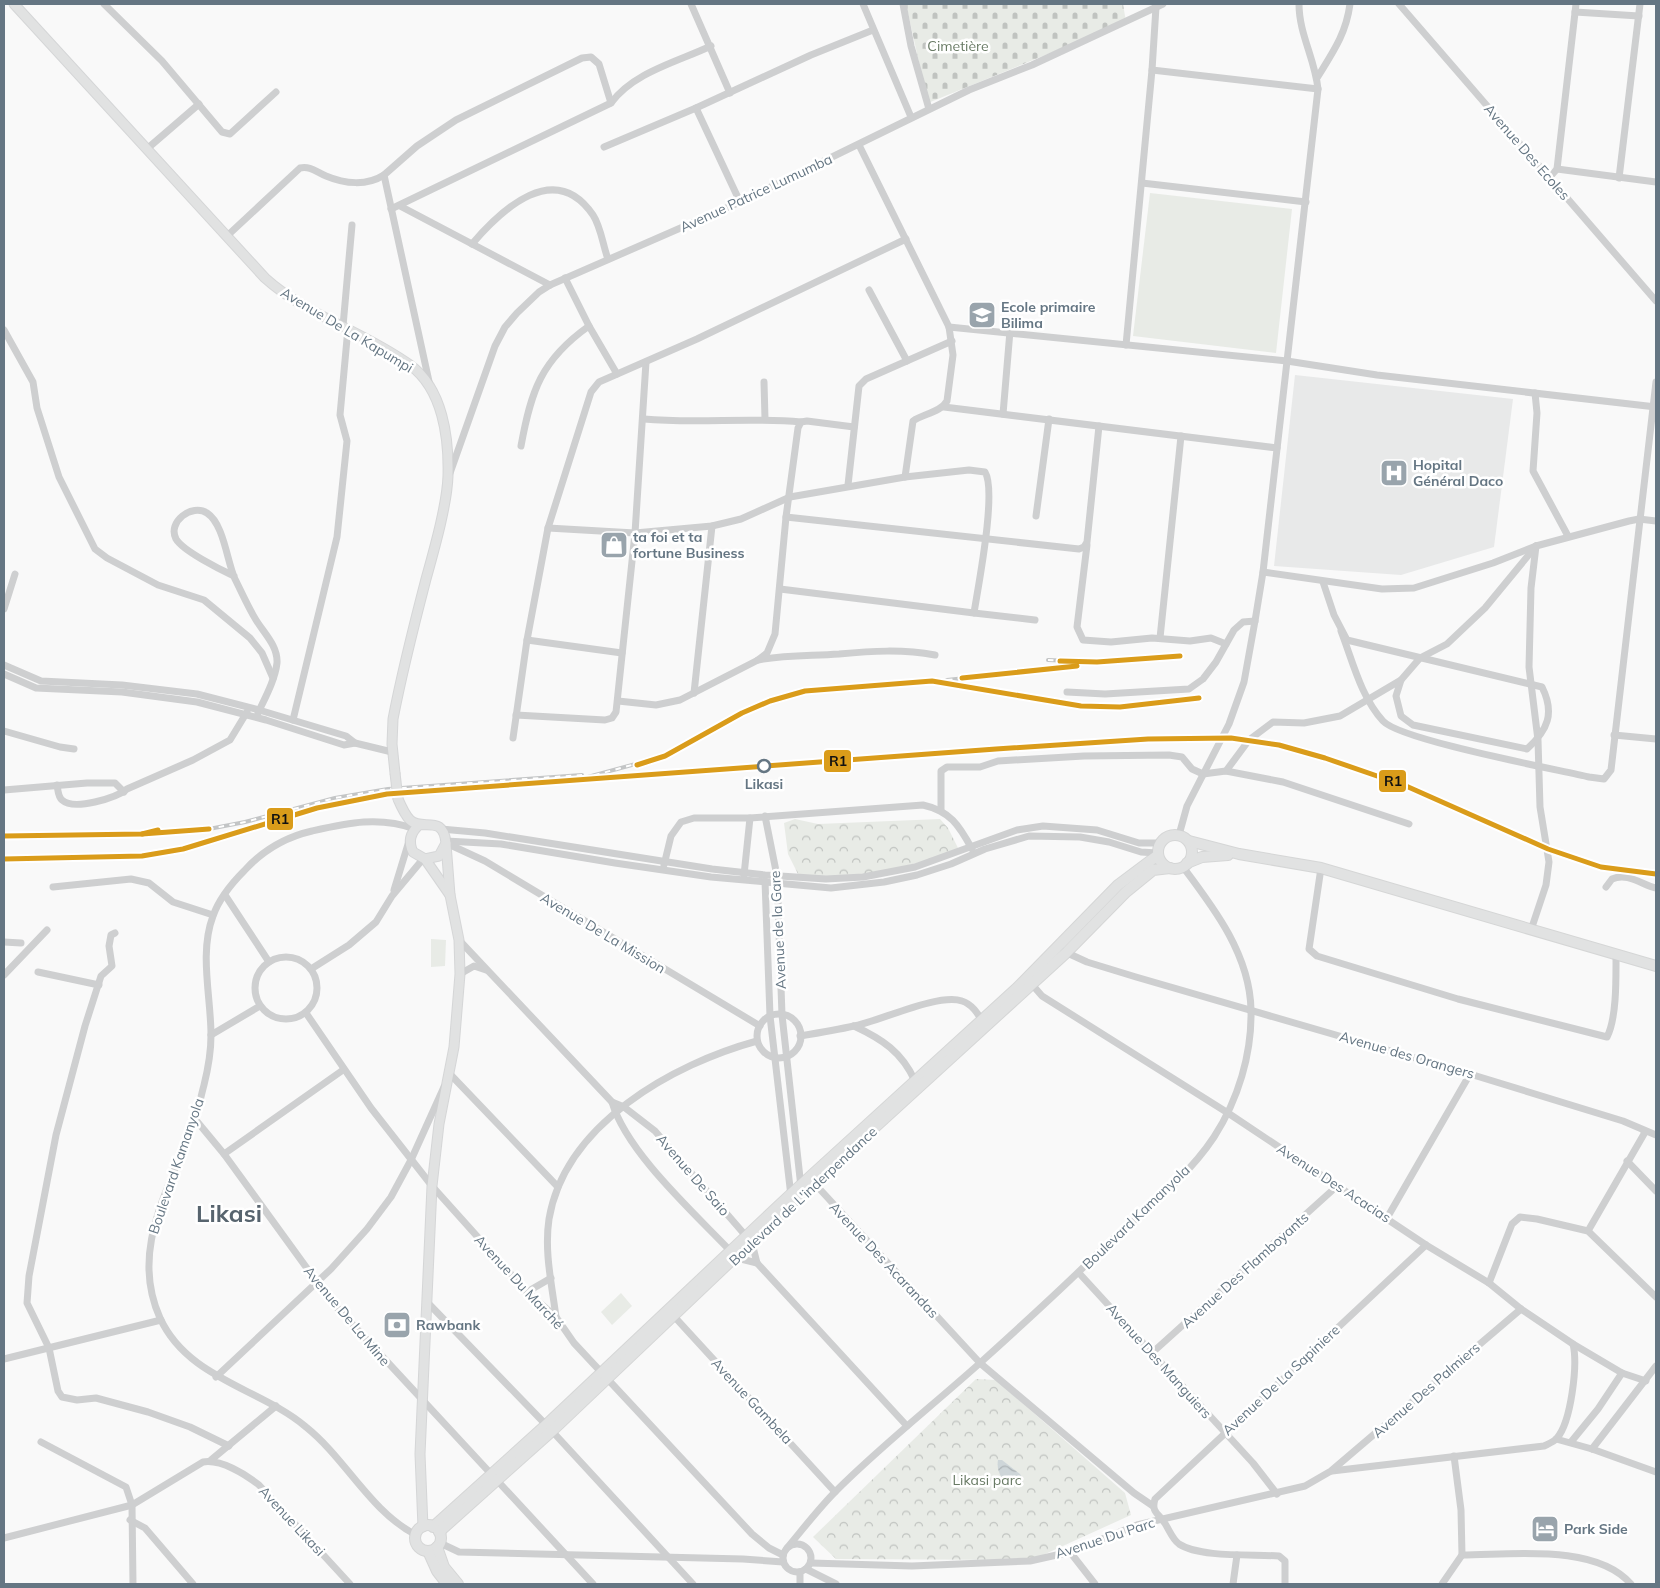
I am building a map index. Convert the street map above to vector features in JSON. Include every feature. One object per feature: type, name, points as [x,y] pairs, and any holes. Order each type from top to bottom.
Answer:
[{"type":"highway","points":[[1239,854],[1202,857],[1185,865],[1170,868],[1161,862],[1158,850],[1168,836],[1179,835],[1188,841],[1239,854],[1321,868],[1656,966]]},
{"type":"highway","points":[[1185,865],[1192,852],[1188,841]]},
{"type":"highway","name":"Boulevard de L'inderpendance","points":[[1062,951],[1118,885],[1158,850]]},
{"type":"highway","name":"Boulevard de L'inderpendance","points":[[801,1190],[815,1184],[1126,892],[1148,874],[1160,868],[1170,868]]},
{"type":"highway","name":"Boulevard de L'inderpendance","points":[[416,1535],[431,1529],[495,1478],[734,1255],[915,1081],[984,1024]]},
{"type":"highway","points":[[431,1529],[435,1547],[436,1571],[447,1584]]},
{"type":"highway","points":[[416,1535],[416,1542],[420,1548],[435,1547]]},
{"type":"highway","points":[[435,1547],[444,1567],[458,1584]]},
{"type":"main road","name":"Avenue De La Kapumpi","points":[[14,4],[148,148],[265,278],[288,297],[346,327],[410,365],[436,395],[447,454],[448,478],[436,544],[393,719],[392,752],[398,799],[415,829]]},
{"type":"main road","points":[[431,1529],[420,1484],[432,1186],[439,1124],[456,1025],[460,974],[459,940],[450,895],[446,843],[441,829],[433,824],[415,829],[410,846],[413,852],[424,859],[450,895]]},
{"type":"main road","points":[[424,859],[438,856],[446,843]]},
{"type":"street","points":[[104,4],[162,61],[222,132],[230,134],[276,92]]},
{"type":"street","points":[[691,4],[730,93]]},
{"type":"street","points":[[863,4],[912,117]]},
{"type":"street","points":[[903,4],[911,46],[929,109]]},
{"type":"street","points":[[1179,835],[1187,806],[1229,724],[1244,682],[1263,572],[1318,89],[1317,78],[1302,32],[1299,4]]},
{"type":"street","points":[[1317,78],[1344,32],[1350,4]]},
{"type":"street","name":"Avenue Des Ecoles","points":[[1399,4],[1656,301]]},
{"type":"street","points":[[1620,178],[1640,4]]},
{"type":"street","points":[[1126,345],[1160,5]]},
{"type":"street","name":"Avenue Patrice Lumumba","points":[[448,478],[494,346],[516,313],[539,292],[565,278],[740,202],[929,109],[1160,5]]},
{"type":"street","points":[[1549,178],[1557,169],[1575,8],[1639,16]]},
{"type":"street","points":[[604,147],[730,93],[811,55],[873,30]]},
{"type":"street","points":[[391,209],[512,149],[611,103],[620,90],[634,81],[711,46]]},
{"type":"street","points":[[227,236],[300,168],[306,167],[326,176],[364,183],[374,182],[417,146],[456,120],[582,58],[591,57],[599,64],[611,103]]},
{"type":"street","points":[[1152,70],[1318,89]]},
{"type":"street","points":[[148,148],[199,104]]},
{"type":"street","points":[[696,108],[740,202]]},
{"type":"street","points":[[859,145],[949,327],[952,341],[949,395],[944,406]]},
{"type":"street","points":[[1557,169],[1656,182]]},
{"type":"street","points":[[384,175],[430,386]]},
{"type":"street","points":[[1142,184],[1306,202]]},
{"type":"street","points":[[472,244],[502,212],[534,192],[548,189],[560,190],[584,204],[595,217],[608,259]]},
{"type":"street","points":[[400,206],[550,285]]},
{"type":"street","points":[[293,720],[337,537],[347,441],[340,415],[352,225]]},
{"type":"street","points":[[512,738],[527,640],[548,528],[591,392],[599,382],[646,362],[906,239]]},
{"type":"street","points":[[565,278],[589,326],[617,374]]},
{"type":"street","points":[[869,290],[907,361]]},
{"type":"street","points":[[521,446],[534,393],[546,367],[560,349],[589,326]]},
{"type":"street","points":[[949,327],[1287,361],[1376,375],[1655,407]]},
{"type":"street","points":[[4,330],[33,382],[37,408],[59,477],[95,548],[107,558],[158,585],[204,600],[250,638],[262,654],[273,678]]},
{"type":"street","points":[[1003,414],[1010,332]]},
{"type":"street","points":[[848,486],[859,386],[866,379],[952,341]]},
{"type":"street","points":[[516,715],[605,720],[612,718],[618,701],[635,533],[644,419],[646,362]]},
{"type":"street","points":[[764,382],[766,419]]},
{"type":"street","points":[[1323,582],[1368,700],[1384,723],[1405,734],[1604,779],[1611,770],[1639,519],[1655,407],[1656,382]]},
{"type":"street","points":[[1535,393],[1537,414],[1533,471],[1568,536]]},
{"type":"street","points":[[905,477],[913,421],[921,415],[944,406],[1277,448]]},
{"type":"street","points":[[644,419],[679,422],[766,419],[854,427]]},
{"type":"street","points":[[1036,516],[1049,419]]},
{"type":"street","points":[[618,701],[656,705],[680,700],[758,660],[767,652],[775,634],[786,517],[798,428],[801,422]]},
{"type":"street","points":[[1099,426],[1077,627],[1083,640],[1111,642],[1160,638],[1190,641],[1211,638],[1226,644]]},
{"type":"street","points":[[1160,638],[1181,436]]},
{"type":"street","points":[[548,528],[635,533],[712,526],[740,519],[790,496],[905,477],[969,470],[985,472],[989,478],[990,488],[974,613]]},
{"type":"street","points":[[234,576],[183,546],[176,538],[174,528],[179,519],[188,512],[198,510],[208,513],[216,524],[234,576],[256,619],[275,648],[277,663],[273,678],[256,718]]},
{"type":"street","points":[[786,517],[1079,549],[1084,547],[1087,542]]},
{"type":"street","points":[[1263,572],[1382,589],[1414,588],[1493,563],[1568,536],[1639,519],[1656,522]]},
{"type":"street","points":[[694,693],[712,526]]},
{"type":"street","points":[[1226,770],[1249,740],[1273,722],[1304,723],[1340,716],[1401,680],[1420,658],[1447,644],[1485,608],[1536,546]]},
{"type":"street","points":[[1531,930],[1546,885],[1549,862],[1540,807],[1538,740],[1529,667],[1531,588],[1536,546]]},
{"type":"street","points":[[4,609],[16,574]]},
{"type":"street","points":[[780,590],[1035,620]]},
{"type":"street","points":[[1067,692],[1105,694],[1189,689],[1203,679],[1216,662],[1234,630],[1243,622],[1255,621]]},
{"type":"street","points":[[1341,631],[1348,640],[1358,644],[1542,687],[1550,702],[1548,722],[1538,740],[1527,749],[1414,725],[1401,716],[1396,696],[1401,680]]},
{"type":"street","points":[[527,640],[622,653]]},
{"type":"street","points":[[758,660],[790,654],[864,651],[920,652],[935,655]]},
{"type":"street","points":[[4,665],[41,681],[177,694],[247,711],[259,710],[346,736],[354,743]]},
{"type":"street","points":[[4,674],[36,688],[122,688]]},
{"type":"street","points":[[247,711],[256,718],[344,745],[354,743],[392,752]]},
{"type":"street","points":[[56,785],[60,799],[64,802],[80,804],[109,799],[230,740],[247,711]]},
{"type":"street","points":[[4,731],[60,747],[74,749]]},
{"type":"street","points":[[1614,735],[1656,739]]},
{"type":"street","points":[[941,809],[941,771],[947,767],[980,767],[998,761],[1170,755],[1182,757],[1192,769],[1203,774],[1226,770],[1283,782],[1409,824]]},
{"type":"street","points":[[4,790],[56,785],[115,783],[124,792]]},
{"type":"street","points":[[664,865],[671,836],[681,822],[694,818],[750,818],[923,805],[941,809],[952,820],[972,850]]},
{"type":"street","name":"Avenue de la Gare","points":[[765,816],[777,876],[782,1015],[786,1057]]},
{"type":"street","points":[[744,880],[750,818]]},
{"type":"street","name":"Boulevard Kamanyola","points":[[415,829],[386,821],[329,827],[288,838],[272,847],[250,864],[225,895],[213,915],[209,931],[207,973],[211,1035],[205,1081],[195,1119],[166,1188],[151,1237],[148,1263],[151,1287],[161,1320],[173,1338],[216,1377],[276,1406],[312,1431],[391,1519],[416,1535]]},
{"type":"street","points":[[972,850],[1017,830],[1043,826],[1097,830],[1158,850]]},
{"type":"street","points":[[392,896],[415,829]]},
{"type":"street","points":[[441,829],[485,833],[765,884],[849,888],[893,876],[972,850],[1037,835],[1080,837],[1109,842],[1141,852],[1158,850]]},
{"type":"street","points":[[1109,842],[1113,834]]},
{"type":"street","points":[[446,843],[501,844],[615,863],[664,865],[777,876],[826,879],[893,876]]},
{"type":"street","name":"Avenue De La Mission","points":[[446,843],[485,862],[760,1026]]},
{"type":"street","points":[[311,968],[349,945],[376,922],[392,896],[424,859]]},
{"type":"street","name":"Boulevard Kamanyola","points":[[784,1555],[835,1492],[907,1426],[980,1364],[1200,1156],[1228,1113],[1237,1094],[1247,1054],[1251,1010],[1245,971],[1236,949],[1185,865]]},
{"type":"street","points":[[1321,868],[1309,949],[1317,956],[1458,999],[1606,1037],[1610,1032],[1616,955]]},
{"type":"street","points":[[765,875],[770,1016],[792,1199]]},
{"type":"street","points":[[1606,887],[1612,879],[1622,877],[1637,879],[1656,888]]},
{"type":"street","points":[[53,887],[131,879],[148,883],[173,902],[213,915]]},
{"type":"street","points":[[225,895],[269,962]]},
{"type":"street","points":[[4,975],[47,930]]},
{"type":"street","points":[[115,933],[112,935],[109,946],[112,966],[101,976],[85,1026],[56,1135],[30,1269],[27,1303],[49,1348],[58,1391],[62,1397],[77,1400],[96,1398],[148,1412],[190,1427],[229,1446]]},
{"type":"street","name":"Avenue De Saio","points":[[459,940],[612,1102],[624,1107],[655,1131],[749,1240],[757,1264],[907,1426]]},
{"type":"street","points":[[4,942],[21,943]]},
{"type":"street","name":"Avenue des Orangers","points":[[1062,951],[1128,975],[1470,1074],[1656,1134]]},
{"type":"street","points":[[279,957],[291,957],[302,961],[311,968],[316,977],[317,997],[306,1013],[296,1018],[276,1018],[260,1006],[256,997],[257,977],[269,962],[279,957]]},
{"type":"street","points":[[460,974],[474,966],[489,970]]},
{"type":"street","points":[[38,972],[99,985]]},
{"type":"street","name":"Avenue Des Acacias","points":[[1029,982],[1042,996],[1228,1113],[1336,1187],[1387,1218],[1426,1245],[1489,1283],[1573,1344],[1622,1373],[1646,1381]]},
{"type":"street","points":[[800,1036],[854,1026],[922,1004],[943,1001],[961,1000],[970,1006],[984,1024]]},
{"type":"street","points":[[211,1035],[260,1006]]},
{"type":"street","name":"Avenue Du Marché","points":[[306,1013],[343,1070],[432,1186],[527,1292],[556,1317],[574,1343],[752,1534],[769,1548],[784,1555]]},
{"type":"street","points":[[782,1015],[796,1024],[800,1036],[797,1049],[786,1057],[774,1058],[763,1052],[757,1041],[760,1026],[770,1016],[782,1015]]},
{"type":"street","points":[[854,1026],[885,1042],[898,1053],[915,1081]]},
{"type":"street","points":[[556,1317],[547,1248],[549,1221],[558,1187],[576,1156],[616,1114],[645,1090],[677,1072],[735,1047],[757,1041]]},
{"type":"street","points":[[786,1057],[801,1190]]},
{"type":"street","points":[[224,1154],[343,1070]]},
{"type":"street","points":[[216,1377],[331,1269],[367,1229],[391,1197],[411,1160],[449,1073],[558,1187]]},
{"type":"street","points":[[1387,1218],[1470,1074]]},
{"type":"street","points":[[612,1102],[616,1114],[636,1151],[734,1255],[757,1264]]},
{"type":"street","name":"Avenue De La Mine","points":[[195,1119],[224,1154],[316,1282],[422,1401],[593,1584]]},
{"type":"street","points":[[1588,1231],[1644,1134],[1644,1130]]},
{"type":"street","points":[[1627,1161],[1656,1191]]},
{"type":"street","name":"Avenue Des Acarandas","points":[[815,1184],[980,1364],[1134,1493],[1153,1506]]},
{"type":"street","name":"Avenue Des Flamboyants","points":[[1153,1352],[1336,1187]]},
{"type":"street","points":[[1489,1283],[1512,1224],[1520,1217],[1588,1231],[1656,1297]]},
{"type":"street","name":"Avenue De La Sapiniere","points":[[1153,1506],[1159,1493],[1426,1245]]},
{"type":"street","name":"Avenue Des Manguiers","points":[[1078,1273],[1153,1352],[1253,1463],[1277,1494]]},
{"type":"street","points":[[527,1292],[551,1278]]},
{"type":"street","points":[[428,1303],[549,1428],[693,1584]]},
{"type":"street","name":"Avenue Des Palmiers","points":[[1331,1471],[1521,1308]]},
{"type":"street","name":"Avenue Gambela","points":[[671,1313],[835,1492]]},
{"type":"street","points":[[4,1359],[161,1320]]},
{"type":"street","points":[[1331,1471],[1544,1446],[1556,1439],[1562,1428],[1576,1379],[1577,1365],[1573,1344]]},
{"type":"street","points":[[1592,1448],[1656,1366]]},
{"type":"street","points":[[1570,1442],[1598,1409],[1622,1373]]},
{"type":"street","points":[[4,1538],[132,1505],[203,1462],[211,1460],[276,1406]]},
{"type":"street","points":[[1556,1439],[1592,1448],[1656,1472]]},
{"type":"street","points":[[41,1442],[126,1487],[132,1505],[130,1520],[133,1584]]},
{"type":"street","points":[[1442,1584],[1462,1556],[1461,1510],[1454,1456]]},
{"type":"street","name":"Avenue Likasi","points":[[211,1460],[243,1474],[259,1485],[350,1584]]},
{"type":"street","name":"Avenue Du Parc","points":[[806,1568],[984,1565],[1030,1561],[1070,1552],[1137,1525],[1305,1486],[1331,1471]]},
{"type":"street","points":[[1153,1506],[1156,1514],[1163,1519],[1173,1538],[1180,1545],[1237,1555],[1284,1557],[1285,1584]]},
{"type":"street","points":[[130,1520],[145,1528],[193,1584]]},
{"type":"street","points":[[435,1547],[459,1552],[743,1559],[784,1555],[799,1544],[806,1547],[811,1555],[800,1584]]},
{"type":"street","points":[[1070,1552],[1095,1584]]},
{"type":"street","points":[[784,1555],[790,1571],[806,1568],[836,1584]]},
{"type":"street","points":[[1233,1584],[1237,1555]]},
{"type":"street","points":[[1462,1556],[1570,1555],[1622,1575],[1630,1584]]},
{"type":"shaded area","name":"Hopital Général Daco","points":[[1295,375],[1513,399],[1494,547],[1401,575],[1274,566]]},
{"type":"green space","name":"Cimetière","points":[[906,4],[1123,4],[1126,22],[928,103]]},
{"type":"green space","points":[[1150,193],[1292,209],[1276,353],[1133,336]]},
{"type":"green space","points":[[795,819],[818,824],[940,819],[948,828],[959,850],[920,862],[880,871],[840,876],[799,876],[788,854],[784,823]]},
{"type":"green space","points":[[431,939],[446,940],[445,966],[431,967]]},
{"type":"green space","points":[[621,1293],[632,1306],[612,1325],[601,1312]]},
{"type":"green space","name":"Likasi parc","points":[[976,1379],[996,1380],[1125,1493],[1131,1515],[1032,1560],[836,1559],[813,1537]]},
{"type":"water","points":[[998,1460],[1002,1460],[1020,1474],[1023,1479],[1022,1484],[1012,1487],[1005,1482],[999,1472]]},
{"type":"railway","points":[[1048,660],[1097,662],[1180,656]]},
{"type":"railway","points":[[947,680],[1077,666]]},
{"type":"railway","points":[[573,781],[665,756],[742,713],[770,701],[805,691],[932,681],[1081,706],[1120,707],[1199,698]]},
{"type":"railway","points":[[142,834],[209,829],[245,822],[335,798],[388,789],[582,775]]},
{"type":"railway","points":[[4,836],[149,832]]},
{"type":"transit line","name":"R1","points":[[1060,661],[1097,662],[1180,656]]},
{"type":"transit line","name":"R1","points":[[962,678],[1077,666]]},
{"type":"transit line","name":"R1","points":[[637,765],[665,756],[742,713],[770,701],[805,691],[932,681],[1081,706],[1120,707],[1199,698]]},
{"type":"transit line","name":"R1","points":[[4,859],[142,856],[183,849],[317,808],[387,794],[996,749],[1148,739],[1231,738],[1279,745],[1325,758],[1406,786],[1548,849],[1601,867],[1656,874]]},
{"type":"transit line","name":"R1","points":[[142,834],[209,829]]},
{"type":"transit line","name":"R1","points":[[4,836],[142,834],[158,830]]},
{"type":"place","name":"Ecole primaire Bilima","points":[[982,315]]},
{"type":"place","name":"Hopital Général Daco","points":[[1394,473]]},
{"type":"place","name":"ta foi et ta fortune Business","points":[[614,545]]},
{"type":"place","name":"Likasi","points":[[764,766]]},
{"type":"place","name":"Rawbank","points":[[397,1325]]},
{"type":"place","name":"Park Side","points":[[1545,1529]]},
{"type":"district","name":"Likasi","points":[[229,1213]]}]
